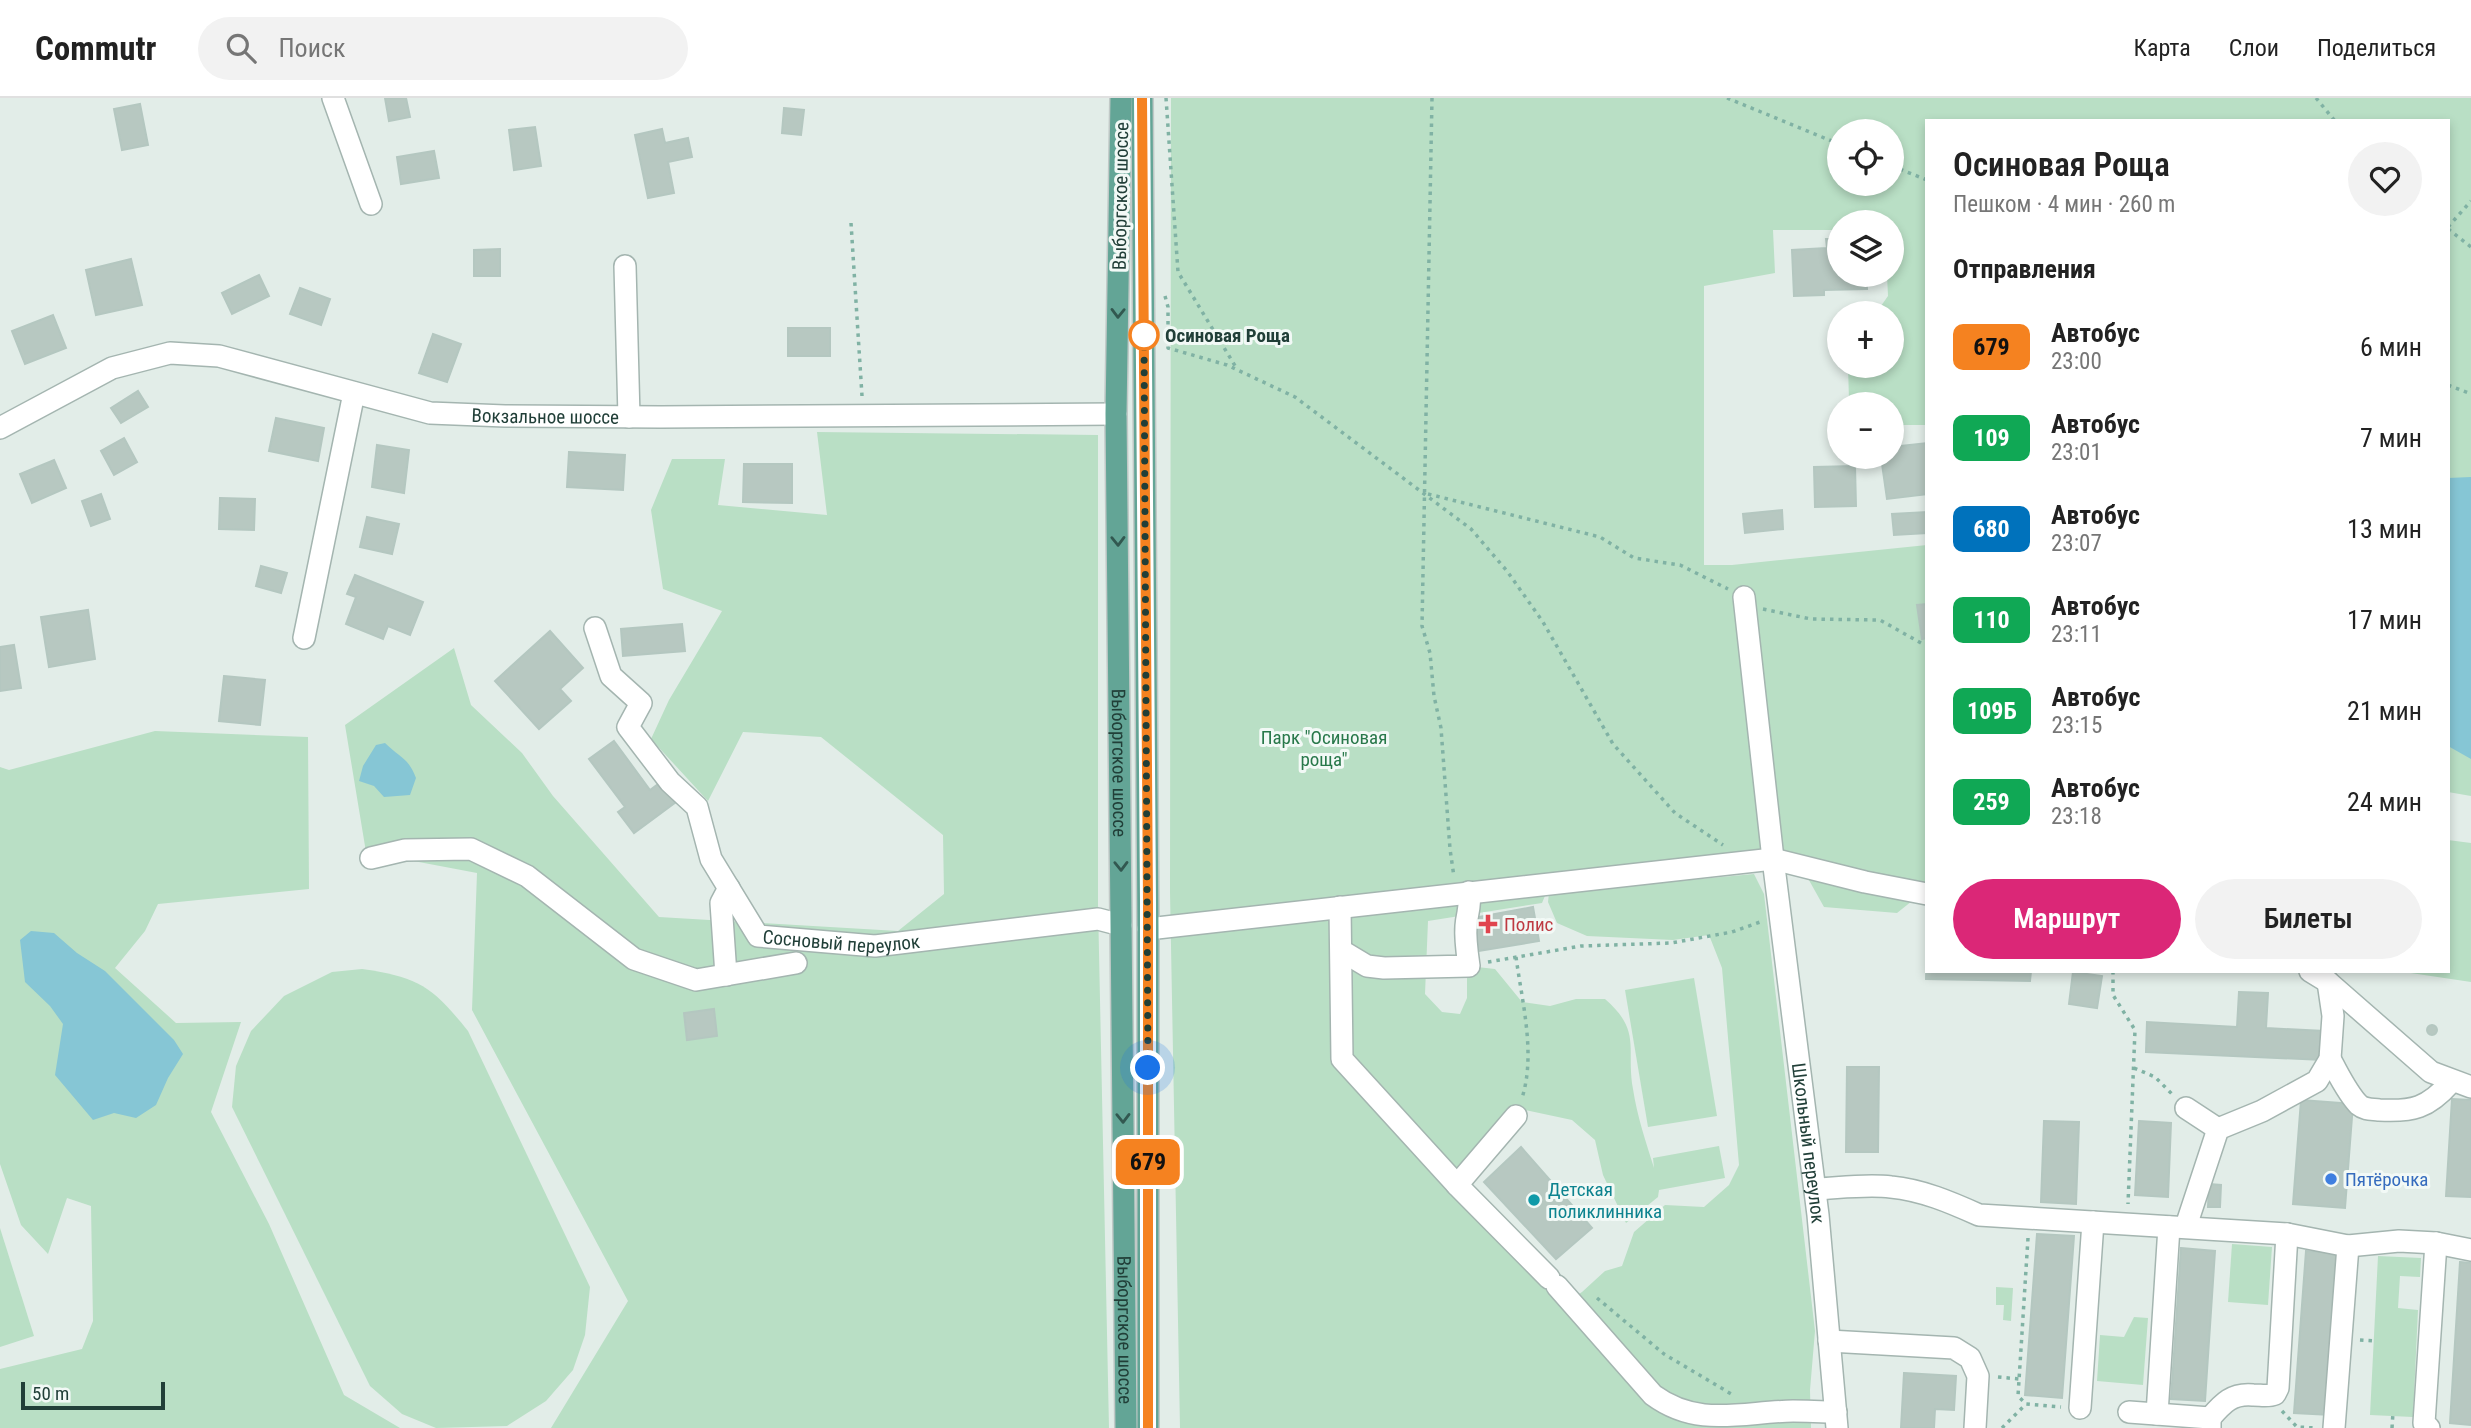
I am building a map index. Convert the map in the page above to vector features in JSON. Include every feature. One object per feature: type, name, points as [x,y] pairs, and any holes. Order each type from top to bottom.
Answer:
[{"type":"main road","name":"Выборгское шоссе","points":[[1121,98],[1116,414],[1126,1428]]},
{"type":"main road","name":"Выборгское шоссе","points":[[1142,98],[1148,929],[1148,1428]]},
{"type":"street","points":[[333,98],[371,204]]},
{"type":"street","points":[[625,266],[629,417]]},
{"type":"street","name":"Вокзальное шоссе","points":[[0,428],[112,368],[170,353],[219,356],[430,413],[629,417],[1116,414]]},
{"type":"street","points":[[304,638],[354,393]]},
{"type":"street","name":"Школьный переулок","points":[[1744,600],[1763,860],[1780,914],[1815,1189],[1837,1420]]},
{"type":"street","name":"Сосновый переулок","points":[[595,628],[611,676],[641,703],[628,727],[670,782],[697,807],[711,859],[758,936],[875,946],[1098,919],[1121,925]]},
{"type":"street","points":[[371,858],[405,850],[471,849],[527,876],[634,959],[696,980],[796,963]]},
{"type":"street","points":[[1148,929],[1763,860],[1925,894]]},
{"type":"street","points":[[726,975],[721,904],[729,888]]},
{"type":"street","points":[[1342,951],[1367,966],[1384,968],[1469,965],[1465,933],[1471,908],[1463,893]]},
{"type":"street","points":[[1339,907],[1342,951],[1342,1059],[1457,1185],[1553,1282],[1653,1395],[1666,1405],[1683,1412],[1710,1418],[1731,1419],[1793,1411],[1837,1420]]},
{"type":"street","points":[[2157,1414],[2177,1226],[2218,1129],[2262,1111],[2317,1081],[2330,1059],[2333,1016],[2319,977]]},
{"type":"street","points":[[2319,977],[2431,1072],[2461,1084]]},
{"type":"street","points":[[2330,1059],[2354,1099],[2361,1107],[2369,1109],[2414,1110],[2461,1084]]},
{"type":"street","points":[[2186,1108],[2218,1129]]},
{"type":"street","points":[[1457,1185],[1516,1116]]},
{"type":"street","points":[[1815,1189],[1889,1186],[1945,1200],[1979,1215],[2287,1234],[2348,1246],[2399,1241],[2436,1243],[2471,1250]]},
{"type":"street","points":[[2080,1408],[2093,1222]]},
{"type":"street","points":[[2129,1412],[2210,1423],[2226,1400],[2241,1394],[2275,1394],[2278,1388],[2287,1234]]},
{"type":"street","points":[[2429,1428],[2424,1423],[2436,1243]]},
{"type":"street","points":[[2334,1428],[2348,1246]]},
{"type":"street","points":[[1829,1341],[1954,1348],[1970,1358],[1978,1376],[1975,1428]]},
{"type":"path","points":[[1166,98],[1178,272],[1239,370]]},
{"type":"path","points":[[1432,98],[1422,626],[1430,653],[1434,696],[1441,728],[1450,849],[1463,893]]},
{"type":"path","points":[[1727,98],[1827,139]]},
{"type":"path","points":[[2316,98],[2334,119]]},
{"type":"path","points":[[1904,171],[1925,179]]},
{"type":"path","points":[[2450,226],[2471,201]]},
{"type":"path","points":[[851,223],[864,416]]},
{"type":"path","points":[[2450,230],[2471,247]]},
{"type":"path","points":[[1168,307],[1168,348],[1239,370],[1295,397],[1471,530],[1507,571],[1543,622],[1613,744],[1642,779],[1675,813],[1707,836],[1763,860]]},
{"type":"path","points":[[2450,386],[2471,394]]},
{"type":"path","points":[[1426,494],[1600,537],[1634,558],[1680,565],[1744,600],[1779,613],[1811,619],[1880,620],[1925,644]]},
{"type":"path","points":[[1469,965],[1581,946],[1671,943],[1732,932],[1780,914]]},
{"type":"path","points":[[1516,957],[1528,1068],[1516,1116]]},
{"type":"path","points":[[2113,973],[2113,995],[2135,1030],[2128,1224]]},
{"type":"path","points":[[2134,1068],[2155,1077],[2186,1108]]},
{"type":"path","points":[[2029,1218],[2018,1396],[2026,1404],[2080,1408]]},
{"type":"path","points":[[1591,1294],[1664,1354],[1761,1414]]},
{"type":"path","points":[[2269,1396],[2297,1427],[2325,1428]]},
{"type":"path","points":[[2002,1428],[2026,1404]]},
{"type":"path","points":[[2392,1428],[2393,1412]]},
{"type":"green space","name":"Парк \"Осиновая роща\"","points":[[1171,98],[2471,98],[2471,796],[2450,792],[2450,119],[1925,119],[1925,425],[1904,425],[1904,392],[1849,392],[1848,378],[1904,378],[1904,301],[1884,301],[1888,296],[1888,287],[1904,287],[1904,210],[1827,210],[1827,230],[1773,230],[1775,273],[1704,286],[1704,565],[1732,565],[1925,545],[1925,891],[1897,913],[1824,907],[1805,873],[1739,857],[1547,891],[1542,903],[1428,921],[1425,994],[1442,1012],[1460,1014],[1467,998],[1467,972],[1477,967],[1495,969],[1522,1002],[1550,1006],[1576,999],[1605,999],[1617,1010],[1628,1031],[1635,1099],[1654,1168],[1653,1158],[1719,1146],[1725,1178],[1659,1190],[1658,1197],[1626,1223],[1603,1175],[1595,1140],[1572,1120],[1511,1107],[1463,1161],[1449,1185],[1561,1306],[1582,1292],[1605,1271],[1622,1266],[1634,1232],[1665,1205],[1704,1207],[1729,1185],[1739,1165],[1722,968],[1709,935],[1673,940],[1587,936],[1557,923],[1548,902],[1549,893],[1754,874],[1764,894],[1815,1331],[1810,1390],[1811,1428],[1180,1428],[1170,892]]},
{"type":"green space","points":[[817,432],[1098,435],[1098,905],[1109,1428],[551,1428],[628,1301],[472,1010],[477,873],[366,852],[345,725],[454,648],[471,705],[522,753],[553,796],[659,917],[898,931],[944,894],[943,835],[821,737],[743,732],[708,801],[651,739],[669,700],[722,611],[663,589],[651,510],[672,459],[725,459],[718,505],[827,515]]},
{"type":"green space","points":[[155,731],[308,737],[309,889],[158,904],[145,931],[115,968],[176,1023],[241,1022],[211,1112],[269,1224],[344,1395],[400,1428],[0,1428],[0,1369],[82,1349],[93,1321],[91,1206],[67,1198],[48,1254],[21,1225],[0,1164],[0,767],[9,770]]},
{"type":"green space","points":[[2450,840],[2471,843],[2471,982],[2411,973],[2450,973]]},
{"type":"green space","points":[[362,969],[397,976],[422,986],[444,1003],[468,1031],[590,1287],[585,1335],[573,1370],[546,1401],[507,1426],[436,1428],[402,1414],[370,1386],[232,1107],[236,1066],[251,1031],[284,996],[332,972]]},
{"type":"green space","points":[[1694,978],[1717,1116],[1648,1127],[1625,990]]},
{"type":"green space","points":[[0,1228],[34,1336],[0,1347]]},
{"type":"green space","points":[[2232,1244],[2272,1247],[2268,1305],[2228,1302]]},
{"type":"green space","points":[[2378,1256],[2421,1258],[2420,1277],[2400,1276],[2398,1308],[2418,1310],[2413,1417],[2370,1415]]},
{"type":"green space","points":[[1996,1287],[2013,1288],[2011,1321],[2003,1320],[2004,1305],[1996,1305]]},
{"type":"green space","points":[[2134,1317],[2148,1318],[2143,1385],[2097,1381],[2100,1335],[2124,1337]]},
{"type":"water","points":[[2471,477],[2471,759],[2450,747],[2450,478]]},
{"type":"water","points":[[385,743],[407,762],[413,771],[416,778],[410,795],[384,797],[374,786],[359,781],[363,766],[376,745]]},
{"type":"water","points":[[31,931],[54,933],[77,953],[105,971],[174,1040],[183,1054],[156,1105],[136,1118],[114,1113],[93,1120],[55,1075],[63,1024],[50,1006],[25,982],[20,940]]},
{"type":"building","points":[[385,98],[406,98],[410,117],[389,121]]},
{"type":"building","points":[[140,104],[148,145],[122,150],[114,109]]},
{"type":"building","points":[[784,108],[804,110],[801,135],[782,133]]},
{"type":"building","points":[[535,127],[541,166],[514,170],[509,130]]},
{"type":"building","points":[[662,129],[665,143],[688,138],[692,157],[668,162],[674,193],[648,198],[635,135]]},
{"type":"building","points":[[434,151],[439,178],[401,184],[397,157]]},
{"type":"building","points":[[1827,248],[1827,287],[1867,289],[1824,290],[1824,295],[1794,296],[1792,250]]},
{"type":"building","points":[[500,249],[500,276],[474,276],[474,250]]},
{"type":"building","points":[[131,259],[142,305],[96,315],[86,270]]},
{"type":"building","points":[[259,275],[269,296],[232,314],[222,293]]},
{"type":"building","points":[[300,288],[330,299],[321,325],[290,314]]},
{"type":"building","points":[[53,315],[66,348],[25,364],[12,331]]},
{"type":"building","points":[[788,328],[830,328],[830,356],[788,356]]},
{"type":"building","points":[[433,334],[461,344],[447,382],[419,373]]},
{"type":"building","points":[[138,391],[148,407],[121,423],[111,408]]},
{"type":"building","points":[[276,418],[324,428],[318,461],[269,451]]},
{"type":"building","points":[[124,438],[137,462],[114,475],[101,451]]},
{"type":"building","points":[[1925,443],[1925,494],[1887,499],[1883,469],[1904,469],[1904,446]]},
{"type":"building","points":[[377,445],[409,450],[404,493],[372,487]]},
{"type":"building","points":[[569,452],[625,455],[623,490],[567,487]]},
{"type":"building","points":[[54,460],[66,488],[32,503],[20,474]]},
{"type":"building","points":[[744,464],[792,464],[792,503],[743,502]]},
{"type":"building","points":[[1814,467],[1855,469],[1856,506],[1815,507]]},
{"type":"building","points":[[101,494],[110,519],[91,526],[82,501]]},
{"type":"building","points":[[220,498],[255,499],[254,530],[219,529]]},
{"type":"building","points":[[1782,510],[1783,529],[1745,533],[1743,514]]},
{"type":"building","points":[[1925,512],[1925,533],[1894,535],[1892,514]]},
{"type":"building","points":[[367,517],[399,524],[392,554],[360,547]]},
{"type":"building","points":[[261,566],[287,573],[281,593],[256,586]]},
{"type":"building","points":[[355,575],[423,602],[410,635],[388,626],[383,639],[346,624],[356,597],[347,594]]},
{"type":"building","points":[[1925,604],[1925,638],[1922,639],[1917,605]]},
{"type":"building","points":[[88,610],[95,659],[49,667],[41,617]]},
{"type":"building","points":[[682,624],[685,651],[623,656],[621,629]]},
{"type":"building","points":[[550,631],[583,668],[560,689],[571,701],[539,729],[495,681]]},
{"type":"building","points":[[14,645],[21,688],[0,691],[0,647]]},
{"type":"building","points":[[224,676],[265,680],[260,725],[219,721]]},
{"type":"building","points":[[614,741],[650,790],[661,782],[676,802],[634,833],[618,812],[625,807],[589,759]]},
{"type":"building","points":[[1533,907],[1539,941],[1478,951],[1473,918]]},
{"type":"building","points":[[1926,973],[2031,973],[2030,981],[1926,979]]},
{"type":"building","points":[[2073,973],[2102,976],[2097,1008],[2069,1004]]},
{"type":"building","points":[[2239,992],[2268,993],[2266,1028],[2324,1031],[2323,1060],[2146,1052],[2147,1022],[2237,1027]]},
{"type":"building","points":[[714,1009],[717,1036],[687,1040],[684,1013]]},
{"type":"building","points":[[2432,1025],[2436,1026],[2436,1034],[2432,1035],[2428,1034],[2427,1030],[2428,1026]]},
{"type":"building","points":[[1847,1067],[1879,1067],[1878,1152],[1846,1152]]},
{"type":"building","points":[[2452,1099],[2471,1100],[2471,1197],[2446,1196]]},
{"type":"building","points":[[2301,1100],[2353,1104],[2345,1208],[2293,1204]]},
{"type":"building","points":[[2044,1121],[2079,1122],[2076,1204],[2041,1202]]},
{"type":"building","points":[[2139,1121],[2171,1123],[2168,1197],[2135,1195]]},
{"type":"building","name":"Детская поликлинника","points":[[1521,1147],[1592,1228],[1556,1259],[1484,1182]]},
{"type":"building","points":[[2209,1184],[2221,1185],[2220,1207],[2208,1207]]},
{"type":"building","points":[[2037,1234],[2074,1236],[2062,1398],[2025,1395]]},
{"type":"building","points":[[2181,1248],[2215,1251],[2205,1401],[2171,1399]]},
{"type":"building","points":[[2306,1251],[2343,1254],[2331,1415],[2294,1413]]},
{"type":"building","points":[[2460,1262],[2471,1263],[2471,1425],[2450,1423]]},
{"type":"building","points":[[1904,1373],[1956,1376],[1954,1410],[1935,1409],[1934,1428],[1901,1428]]},
{"type":"bus line","name":"679","points":[[1142,98],[1148,902],[1148,1428]]},
{"type":"place","name":"Осиновая Роща","points":[[1144,335]]},
{"type":"place","name":"Полис","points":[[1488,924]]},
{"type":"place","name":"Пятёрочка","points":[[2331,1179]]},
{"type":"place","name":"Детская поликлинника","points":[[1534,1200]]},
{"type":"route","points":[[1144,335],[1148,1068]]}]
